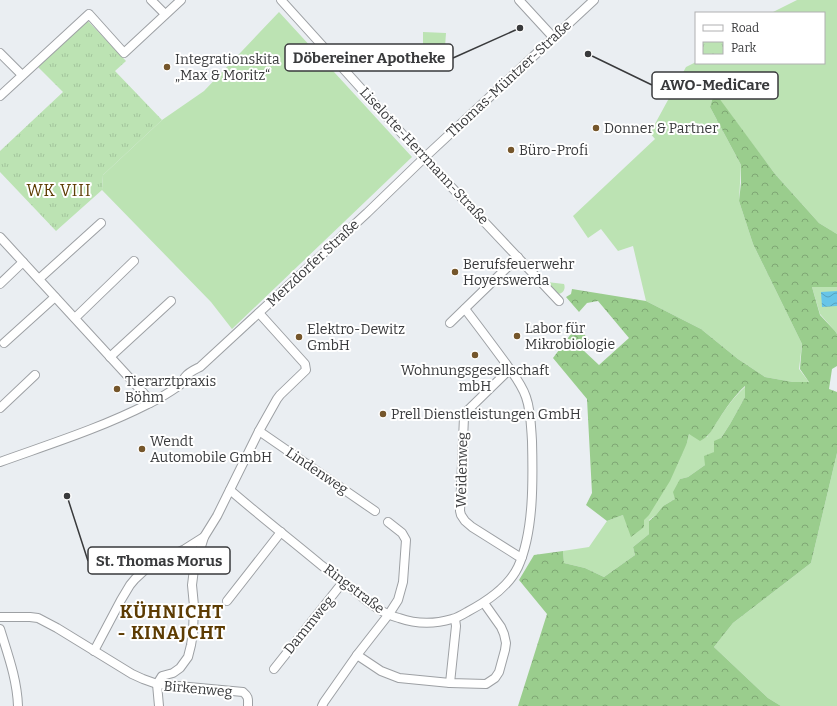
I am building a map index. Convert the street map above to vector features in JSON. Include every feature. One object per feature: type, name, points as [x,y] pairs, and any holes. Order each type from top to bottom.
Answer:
[{"type":"street","points":[[152,0],[165,14]]},
{"type":"street","points":[[0,96],[89,14],[124,53],[180,0]]},
{"type":"street","name":"Liselotte-Herrmann-Straße","points":[[282,0],[424,158],[558,301]]},
{"type":"street","points":[[519,0],[553,37]]},
{"type":"street","name":"Thomas-Müntzer-Straße","points":[[424,158],[594,0]]},
{"type":"street","points":[[0,53],[22,75]]},
{"type":"street","name":"Merzdorfer Straße","points":[[0,462],[100,426],[150,403],[181,384],[186,376],[193,370],[200,367],[259,313],[424,158]]},
{"type":"street","points":[[39,279],[100,223]]},
{"type":"street","points":[[0,237],[147,397],[150,403]]},
{"type":"street","points":[[450,323],[518,257]]},
{"type":"street","points":[[75,318],[134,261]]},
{"type":"street","points":[[0,284],[23,262]]},
{"type":"street","points":[[4,343],[56,297]]},
{"type":"street","points":[[110,357],[171,301]]},
{"type":"street","points":[[465,309],[510,369]]},
{"type":"street","points":[[0,617],[38,618],[132,674],[157,684],[162,676],[174,673],[180,668],[188,657],[193,633],[194,606],[192,585],[194,569],[204,537],[217,516],[259,431],[280,395],[304,373],[306,367],[305,364],[259,313]]},
{"type":"street","name":"Ringstraße","points":[[230,490],[371,604],[399,618],[426,622],[454,619],[484,603],[507,584],[518,568],[528,532],[531,512],[531,431],[526,399],[510,369]]},
{"type":"street","name":"Weidenweg","points":[[510,369],[468,410],[464,416],[460,511],[463,518],[469,524],[518,556],[522,557]]},
{"type":"street","points":[[0,408],[35,376]]},
{"type":"street","name":"Lindenweg","points":[[259,431],[375,511]]},
{"type":"street","points":[[323,705],[357,655],[398,600],[404,582],[406,540],[402,533],[388,522]]},
{"type":"street","points":[[227,601],[282,532]]},
{"type":"street","points":[[94,651],[130,585],[135,579],[149,566],[204,537]]},
{"type":"street","points":[[189,546],[195,549],[199,554]]},
{"type":"street","name":"Dammweg","points":[[274,669],[343,582]]},
{"type":"street","points":[[357,655],[381,671],[399,678],[450,683],[486,684],[495,678],[499,672],[506,642],[501,627],[484,603]]},
{"type":"street","points":[[450,683],[456,626],[454,619]]},
{"type":"street","points":[[0,629],[12,664],[18,694],[18,706]]},
{"type":"street","name":"Birkenweg","points":[[159,706],[157,684],[243,692],[247,695],[248,706]]},
{"type":"green space","points":[[797,0],[837,0],[837,234],[819,223],[775,174],[716,95],[712,100],[710,107],[741,165],[739,201],[753,244],[802,344],[799,369],[809,382],[793,382],[765,377],[738,359],[701,329],[646,301],[633,246],[618,251],[601,229],[588,238],[573,216],[655,139],[650,133],[686,67],[695,62],[695,64],[825,64],[825,12],[773,12]]},
{"type":"green space","points":[[279,12],[412,157],[232,329],[211,302],[102,190],[103,175],[162,120],[204,91]]},
{"type":"green space","points":[[88,21],[126,61],[115,71],[162,120],[103,175],[102,190],[56,231],[0,172],[0,151],[63,92],[38,67]]},
{"type":"green space","points":[[423,32],[446,33],[445,47],[423,46]]},
{"type":"green space","points":[[716,94],[775,174],[819,223],[837,234],[837,287],[812,287],[820,315],[837,334],[837,366],[832,369],[829,389],[837,392],[837,453],[811,563],[733,623],[714,647],[768,698],[781,706],[518,706],[547,614],[519,580],[534,555],[563,551],[564,563],[585,568],[604,577],[635,555],[633,547],[649,534],[649,521],[663,506],[675,499],[673,492],[680,479],[688,477],[705,465],[704,456],[714,452],[714,441],[721,438],[745,397],[745,386],[731,402],[711,432],[704,439],[700,441],[689,434],[687,443],[670,481],[649,515],[644,520],[644,527],[631,537],[623,515],[607,521],[586,505],[592,493],[587,399],[553,358],[577,326],[589,340],[583,350],[599,365],[629,338],[598,301],[587,303],[579,312],[566,297],[571,294],[572,289],[646,301],[701,329],[738,359],[765,377],[793,382],[809,382],[800,369],[802,344],[753,244],[739,201],[741,165],[710,107]]},
{"type":"green space","points":[[547,282],[564,284],[565,286],[561,293],[557,294]]},
{"type":"green space","points":[[812,287],[837,287],[837,334],[820,314]]},
{"type":"green space","points":[[746,386],[745,397],[714,452],[705,465],[688,477],[680,479],[675,499],[663,506],[656,515],[649,520],[649,534],[633,547],[635,555],[604,577],[585,568],[564,563],[563,551],[589,547],[607,521],[623,515],[643,520],[687,443],[689,434],[707,437],[720,417],[740,391]]},
{"type":"green space","points":[[837,453],[837,706],[781,706],[768,698],[714,647],[733,623],[811,563]]},
{"type":"water","points":[[837,291],[837,306],[822,307],[821,292]]},
{"type":"place","name":"Döbereiner Apotheke","points":[[520,28]]},
{"type":"place","name":"AWO-MediCare","points":[[588,54]]},
{"type":"place","name":"Integrationskita „Max & Moritz“","points":[[167,67]]},
{"type":"place","name":"Donner & Partner","points":[[596,128]]},
{"type":"place","name":"Büro-Profi","points":[[511,150]]},
{"type":"place","name":"Berufsfeuerwehr Hoyerswerda","points":[[455,272]]},
{"type":"place","name":"Labor für Mikrobiologie","points":[[517,336]]},
{"type":"place","name":"Elektro-Dewitz GmbH","points":[[299,337]]},
{"type":"place","name":"Wohnungsgesellschaft mbH","points":[[475,355]]},
{"type":"place","name":"Tierarztpraxis Böhm","points":[[117,389]]},
{"type":"place","name":"Prell Dienstleistungen GmbH","points":[[383,414]]},
{"type":"place","name":"Wendt Automobile GmbH","points":[[142,449]]},
{"type":"place","name":"St. Thomas Morus","points":[[67,496]]},
{"type":"district","name":"WK VIII","points":[[59,190]]},
{"type":"district","name":"KÜHNICHT - KINAJCHT","points":[[172,622]]}]
